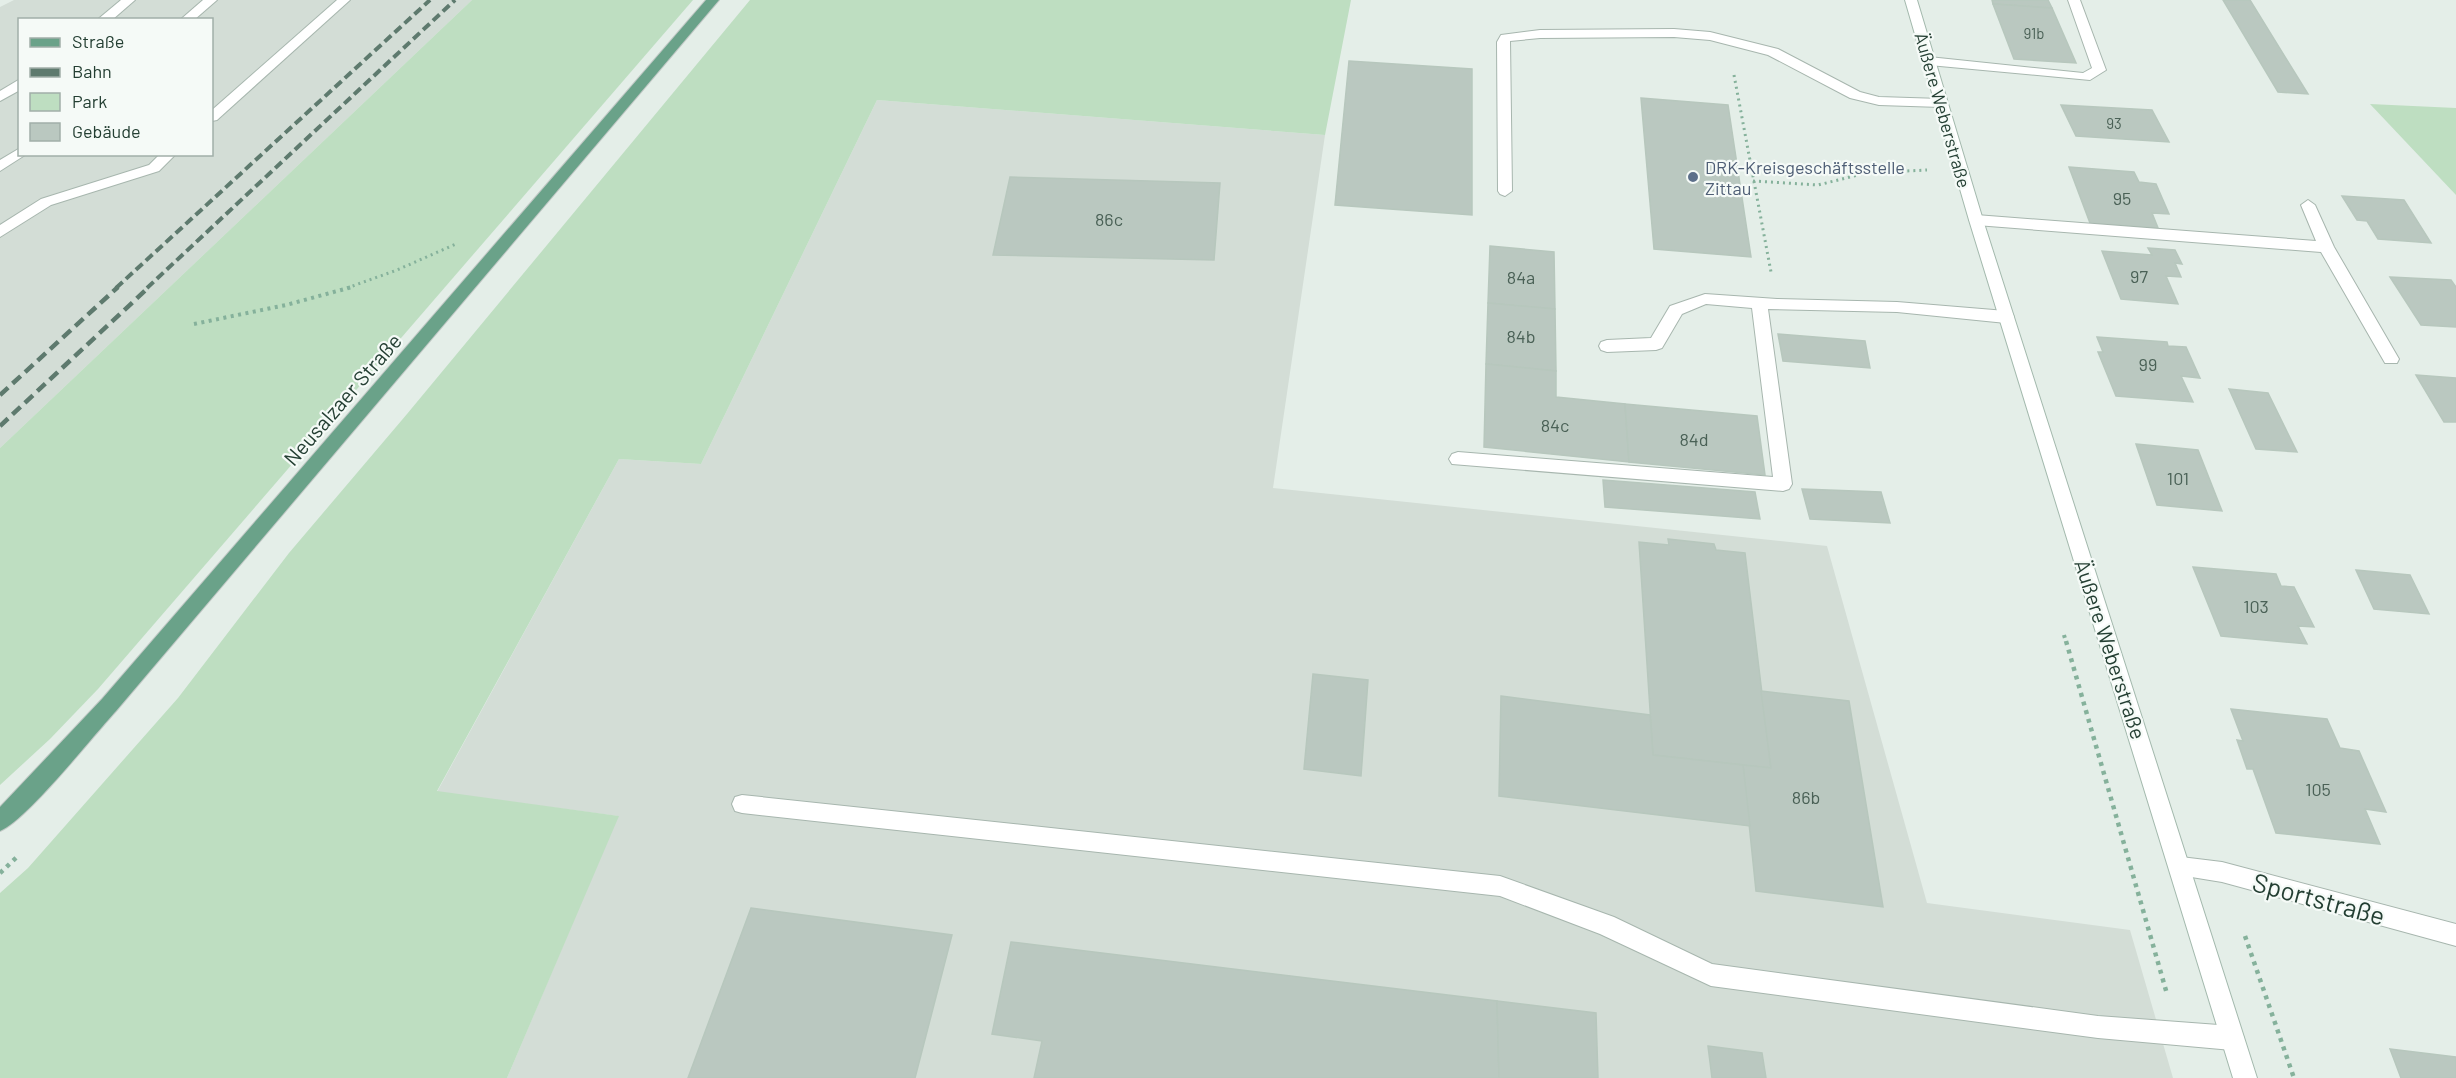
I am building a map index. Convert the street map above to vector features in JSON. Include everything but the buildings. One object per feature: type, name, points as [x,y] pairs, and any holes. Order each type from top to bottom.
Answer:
[{"type":"main road","points":[[106,18],[129,0]]},
{"type":"main road","points":[[188,18],[211,0]]},
{"type":"main road","points":[[213,116],[344,0]]},
{"type":"main road","name":"Neusalzaer Straße","points":[[0,821],[33,789],[109,705],[713,0]]},
{"type":"main road","name":"Äußere Weberstraße","points":[[1911,0],[2006,317],[2181,867],[2245,1078]]},
{"type":"main road","points":[[1929,61],[2085,76],[2099,70],[2074,0]]},
{"type":"main road","points":[[1505,191],[1503,42],[1506,38],[1540,34],[1674,33],[1727,39],[1773,52],[1855,95],[1879,101],[1941,103]]},
{"type":"main road","points":[[0,97],[18,84]]},
{"type":"main road","points":[[0,167],[18,154]]},
{"type":"main road","points":[[0,232],[46,202],[154,168],[167,156]]},
{"type":"main road","points":[[2308,205],[2326,247],[2391,359]]},
{"type":"main road","points":[[1976,220],[2326,247]]},
{"type":"main road","points":[[1607,346],[1656,344],[1676,310],[1705,299],[1777,304],[1897,307],[2006,317]]},
{"type":"main road","points":[[1458,459],[1783,483],[1759,303]]},
{"type":"main road","points":[[742,804],[1500,886],[1606,925],[1711,975],[2098,1027],[2232,1038]]},
{"type":"main road","name":"Sportstraße","points":[[2181,867],[2222,872],[2456,935]]},
{"type":"path","points":[[1727,39],[1777,304]]},
{"type":"path","points":[[1753,181],[1818,185],[1866,173],[1928,170]]},
{"type":"path","points":[[194,324],[248,314],[376,279],[465,240]]},
{"type":"shaded area","points":[[14,0],[472,0],[0,448],[0,7]]},
{"type":"shaded area","points":[[877,100],[1325,135],[1273,488],[1827,546],[1927,903],[2130,930],[2173,1078],[507,1078],[618,816],[437,792],[619,459],[701,464]]},
{"type":"green space","points":[[472,0],[693,0],[98,689],[50,739],[0,785],[0,448]]},
{"type":"green space","points":[[750,0],[1351,0],[1325,135],[877,100],[701,464],[619,459],[437,791],[619,816],[507,1078],[0,1078],[0,893],[28,868],[178,698],[289,553]]},
{"type":"green space","points":[[2370,104],[2456,108],[2456,195]]},
{"type":"railway","points":[[116,288],[430,0]]},
{"type":"railway","points":[[147,288],[455,0]]},
{"type":"railway","points":[[0,395],[118,287]]},
{"type":"railway","points":[[0,426],[149,287]]},
{"type":"place","name":"DRK-Kreisgeschäftsstelle Zittau","points":[[1693,177]]}]
